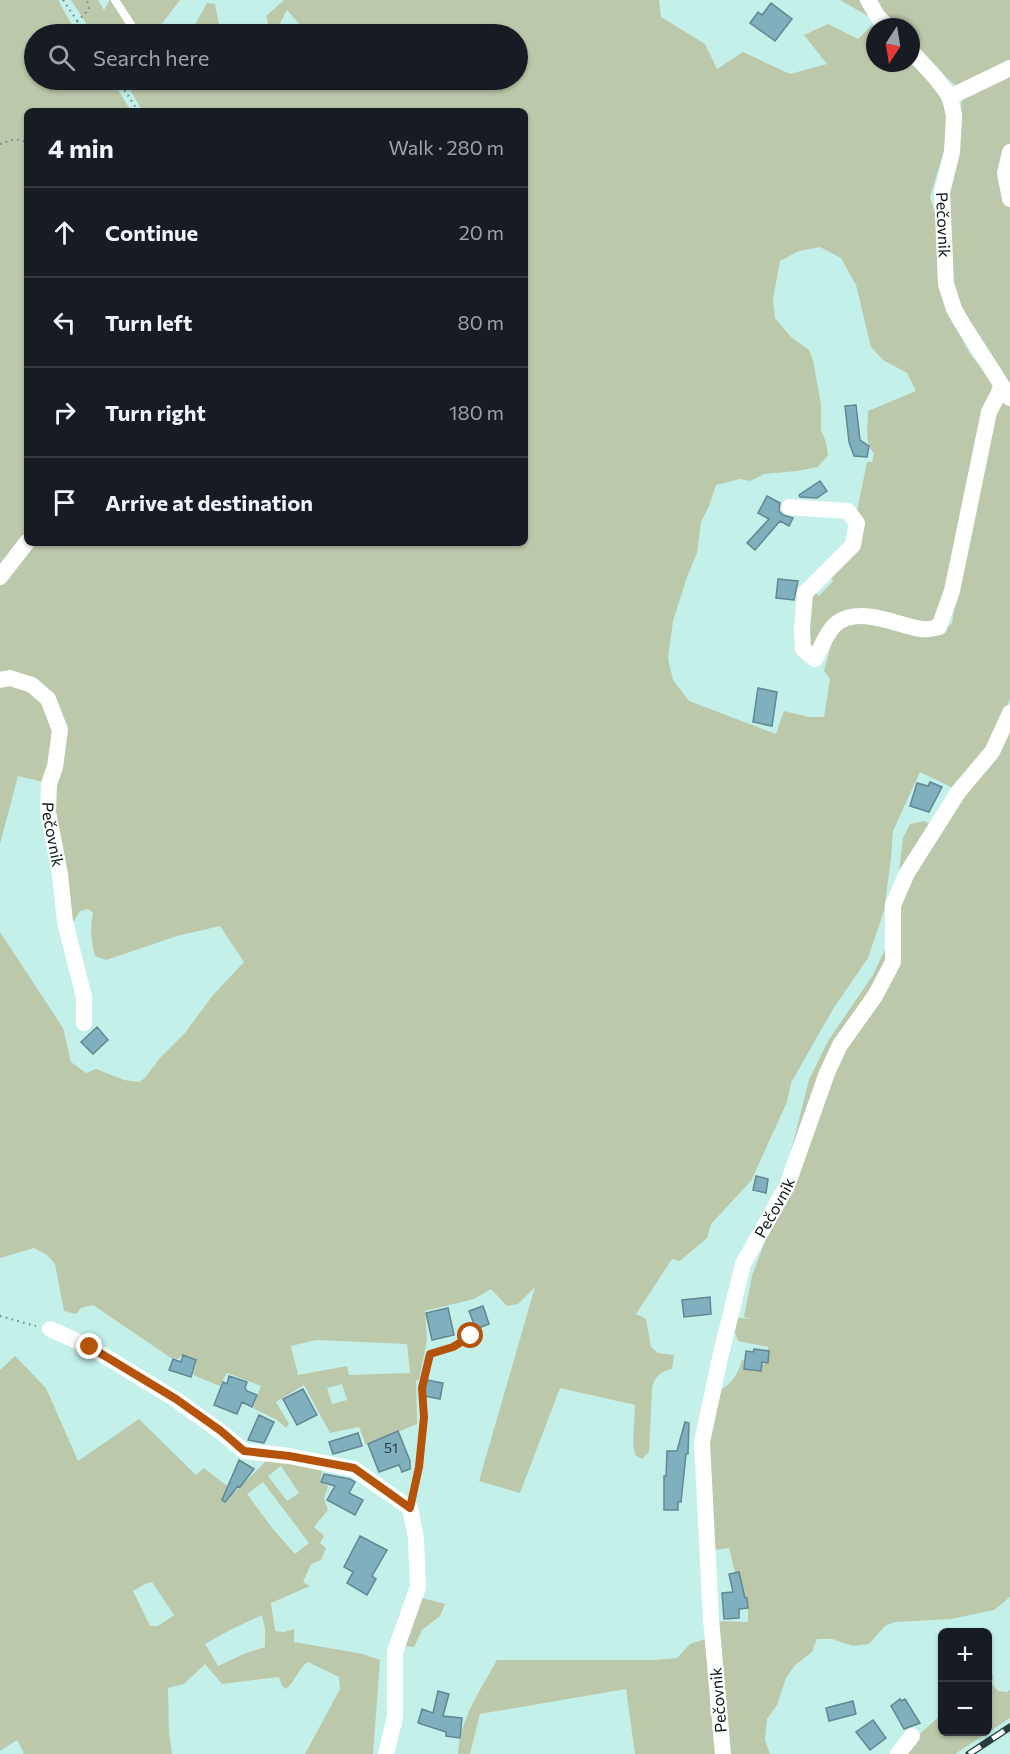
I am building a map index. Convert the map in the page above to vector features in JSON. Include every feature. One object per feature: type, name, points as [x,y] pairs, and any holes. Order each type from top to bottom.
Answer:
[{"type":"street","points":[[868,0],[879,18]]},
{"type":"street","points":[[920,61],[950,97],[1010,68]]},
{"type":"street","name":"Pečovnik","points":[[950,97],[954,116],[952,152],[941,204],[946,284],[954,309],[1006,392]]},
{"type":"street","points":[[1010,152],[1005,173],[1010,199]]},
{"type":"street","points":[[789,507],[848,511],[857,523],[853,545],[805,593],[803,649],[815,659],[825,639],[837,623],[855,616],[923,630],[939,627],[952,591],[989,412],[1006,392]]},
{"type":"street","points":[[0,577],[24,546]]},
{"type":"street","name":"Pečovnik","points":[[0,680],[10,678],[32,685],[48,699],[60,730],[55,767],[49,784],[48,812],[60,874],[65,922],[84,997],[84,1023]]},
{"type":"street","name":"Pečovnik","points":[[723,1754],[711,1619],[702,1442],[743,1264],[787,1186],[840,1045],[874,996],[893,962],[893,905],[907,873],[959,791],[993,752],[1010,713]]},
{"type":"street","points":[[51,1329],[90,1347],[176,1399],[221,1431],[244,1451],[289,1456],[354,1468],[410,1508],[416,1538],[418,1587],[395,1652],[395,1717],[386,1754]]},
{"type":"street","points":[[898,1754],[912,1736]]},
{"type":"lane","points":[[115,0],[131,24]]},
{"type":"path","points":[[63,0],[76,22],[89,9],[87,0]]},
{"type":"path","points":[[124,90],[136,108]]},
{"type":"path","points":[[0,144],[15,140],[24,142]]},
{"type":"path","points":[[0,1316],[51,1329]]},
{"type":"path","points":[[410,1508],[419,1467],[424,1417],[422,1388],[430,1354],[453,1347],[471,1336]]},
{"type":"green space","points":[[0,0],[58,0],[71,24],[24,24],[24,90],[118,90],[129,108],[24,108],[24,539],[0,571]]},
{"type":"green space","points":[[71,0],[98,0],[104,10],[110,0],[180,0],[162,24],[87,24]]},
{"type":"green space","points":[[284,0],[659,0],[661,17],[705,44],[717,69],[743,52],[790,74],[827,64],[804,35],[828,24],[858,39],[866,31],[866,72],[920,72],[937,90],[948,116],[949,135],[930,197],[938,223],[952,320],[970,354],[990,379],[992,386],[982,440],[936,623],[848,614],[816,652],[807,641],[812,589],[819,596],[833,581],[828,573],[841,563],[857,511],[867,462],[872,462],[874,453],[868,439],[868,411],[916,391],[907,373],[883,360],[871,347],[856,285],[841,258],[820,247],[799,251],[780,261],[773,299],[775,318],[791,337],[809,350],[813,360],[821,405],[821,430],[828,455],[818,467],[764,474],[750,481],[740,479],[716,485],[701,522],[697,553],[673,621],[668,659],[673,680],[689,701],[776,734],[784,711],[809,717],[824,717],[830,679],[824,671],[835,631],[851,620],[942,632],[952,623],[963,541],[993,412],[1000,402],[1010,404],[1010,699],[989,748],[953,788],[920,772],[893,831],[884,911],[868,958],[833,1009],[791,1083],[787,1102],[751,1181],[711,1224],[707,1238],[680,1261],[672,1259],[636,1314],[646,1319],[651,1347],[658,1353],[674,1355],[672,1369],[659,1375],[652,1388],[649,1452],[642,1459],[635,1455],[633,1444],[635,1405],[560,1388],[520,1493],[479,1481],[535,1287],[518,1304],[507,1306],[491,1289],[474,1299],[425,1311],[427,1340],[419,1379],[416,1381],[417,1424],[366,1445],[359,1427],[330,1433],[304,1385],[276,1402],[289,1424],[286,1428],[277,1420],[253,1408],[261,1386],[227,1373],[220,1386],[193,1375],[197,1360],[181,1356],[179,1359],[171,1358],[93,1305],[81,1308],[76,1314],[64,1311],[55,1264],[47,1255],[34,1248],[0,1258],[0,932],[63,1028],[71,1062],[86,1073],[96,1069],[124,1080],[139,1082],[185,1033],[213,995],[244,962],[220,926],[177,936],[106,960],[95,956],[91,935],[93,913],[88,909],[80,911],[74,921],[67,922],[49,800],[56,705],[0,675],[0,582],[28,546],[528,546],[528,108],[140,108],[130,90],[528,90],[528,24],[299,24],[287,10],[280,24],[268,24],[266,16]],"holes":[[[316,1340],[407,1344],[410,1373],[349,1375],[347,1366],[298,1375],[291,1346]],[[342,1384],[347,1400],[332,1404],[327,1388]]]},
{"type":"green space","points":[[840,0],[859,0],[871,18]]},
{"type":"green space","points":[[875,0],[1010,0],[1010,60],[960,89],[920,51],[920,18],[890,18]]},
{"type":"green space","points":[[207,3],[215,4],[219,24],[195,24]]},
{"type":"green space","points":[[1010,76],[1010,390],[983,351],[954,292],[946,192],[962,124],[961,102],[969,94]]},
{"type":"green space","points":[[0,683],[38,692],[55,738],[43,782],[18,776],[0,844]]},
{"type":"green space","points":[[1010,727],[1010,1597],[994,1610],[951,1619],[895,1622],[885,1626],[869,1644],[853,1646],[832,1639],[817,1639],[812,1652],[795,1665],[786,1678],[777,1705],[767,1719],[765,1740],[770,1754],[726,1754],[716,1621],[748,1622],[748,1598],[741,1596],[729,1548],[715,1550],[707,1432],[717,1392],[733,1379],[742,1360],[765,1364],[768,1347],[738,1341],[730,1317],[752,1319],[744,1317],[752,1276],[775,1214],[809,1080],[828,1041],[873,975],[886,947],[894,914],[903,838],[910,824],[924,821],[937,827]]},
{"type":"green space","points":[[15,1356],[46,1388],[78,1461],[139,1419],[196,1475],[204,1468],[235,1492],[267,1460],[323,1467],[320,1482],[328,1486],[324,1499],[328,1510],[314,1527],[324,1536],[320,1543],[326,1548],[321,1560],[311,1564],[303,1582],[310,1586],[271,1603],[275,1631],[284,1632],[294,1629],[294,1642],[363,1654],[380,1660],[373,1754],[305,1754],[340,1689],[339,1677],[308,1662],[286,1689],[282,1686],[279,1677],[222,1684],[205,1664],[184,1684],[168,1688],[172,1754],[23,1754],[17,1740],[0,1751],[0,1370]],"holes":[[[281,1466],[299,1493],[287,1501],[268,1476]],[[263,1482],[309,1543],[295,1554],[247,1494]],[[152,1582],[174,1615],[158,1626],[150,1626],[133,1591]],[[262,1615],[265,1647],[218,1666],[205,1644]]]},
{"type":"green space","points":[[418,1597],[445,1604],[440,1616],[422,1630],[414,1647],[403,1646]]},
{"type":"green space","points":[[705,1639],[715,1754],[635,1754],[626,1689],[480,1714],[470,1754],[458,1754],[467,1717],[497,1660],[677,1658],[690,1644]]},
{"type":"green space","points":[[992,1684],[998,1691],[1010,1690],[1010,1718],[992,1730]]},
{"type":"green space","points":[[938,1718],[938,1736],[982,1736],[955,1754],[903,1754],[915,1738]]},
{"type":"building","points":[[771,3],[792,19],[775,41],[750,23],[758,12],[762,15]]},
{"type":"building","points":[[856,405],[860,440],[869,446],[867,457],[854,456],[849,442],[845,406]]},
{"type":"building","points":[[820,481],[827,491],[817,498],[800,497],[799,495]]},
{"type":"building","points":[[767,496],[780,503],[779,511],[783,515],[793,518],[789,526],[780,521],[755,550],[747,543],[769,519],[758,513]]},
{"type":"building","points":[[778,579],[798,581],[794,600],[776,598]]},
{"type":"building","points":[[758,688],[777,692],[772,726],[753,722]]},
{"type":"building","points":[[930,782],[942,787],[929,812],[910,806],[917,783],[928,786]]},
{"type":"building","points":[[97,1027],[108,1040],[93,1054],[81,1042]]},
{"type":"building","points":[[756,1176],[768,1179],[766,1193],[753,1190]]},
{"type":"building","points":[[710,1297],[711,1314],[684,1317],[682,1300]]},
{"type":"building","points":[[483,1306],[489,1324],[476,1329],[469,1311]]},
{"type":"building","points":[[448,1308],[454,1335],[432,1340],[426,1313]]},
{"type":"building","points":[[754,1349],[769,1351],[768,1363],[762,1362],[761,1371],[744,1369],[746,1351],[753,1352]]},
{"type":"building","points":[[183,1355],[196,1360],[191,1377],[169,1370],[173,1359],[181,1362]]},
{"type":"building","points":[[229,1376],[247,1382],[245,1388],[247,1391],[257,1395],[252,1407],[242,1402],[237,1414],[214,1405],[223,1382],[227,1384]]},
{"type":"building","points":[[427,1380],[443,1383],[440,1399],[424,1396]]},
{"type":"building","points":[[303,1389],[317,1415],[297,1425],[283,1399]]},
{"type":"building","points":[[259,1415],[274,1422],[264,1443],[248,1440]]},
{"type":"building","points":[[685,1422],[689,1423],[688,1454],[686,1454],[681,1502],[678,1502],[678,1510],[664,1510],[667,1451],[677,1451]]},
{"type":"building","points":[[398,1431],[410,1461],[410,1469],[402,1472],[399,1465],[379,1472],[368,1444]]},
{"type":"building","points":[[358,1433],[362,1446],[333,1454],[329,1442]]},
{"type":"building","points":[[239,1460],[254,1469],[225,1502],[222,1500]]},
{"type":"building","points":[[324,1474],[355,1482],[349,1493],[363,1500],[355,1515],[327,1500],[335,1486],[321,1482]]},
{"type":"building","points":[[360,1536],[387,1550],[372,1576],[376,1579],[367,1595],[347,1583],[353,1572],[344,1567]]},
{"type":"building","points":[[739,1572],[748,1608],[739,1609],[739,1618],[724,1619],[722,1593],[733,1592],[729,1574]]},
{"type":"building","points":[[438,1691],[449,1694],[443,1716],[462,1718],[460,1738],[446,1736],[446,1732],[418,1723],[422,1709],[433,1713]]},
{"type":"building","points":[[900,1699],[901,1701],[905,1699],[920,1723],[904,1729],[891,1706]]},
{"type":"building","points":[[853,1701],[856,1714],[829,1721],[826,1708]]},
{"type":"building","points":[[873,1720],[886,1738],[870,1750],[856,1732]]},
{"type":"railway","points":[[969,1754],[1010,1727]]},
{"type":"route","points":[[90,1347],[176,1399],[221,1431],[244,1451],[289,1456],[354,1468],[410,1508],[419,1467],[424,1417],[422,1388],[430,1354],[453,1347],[471,1336]]}]
